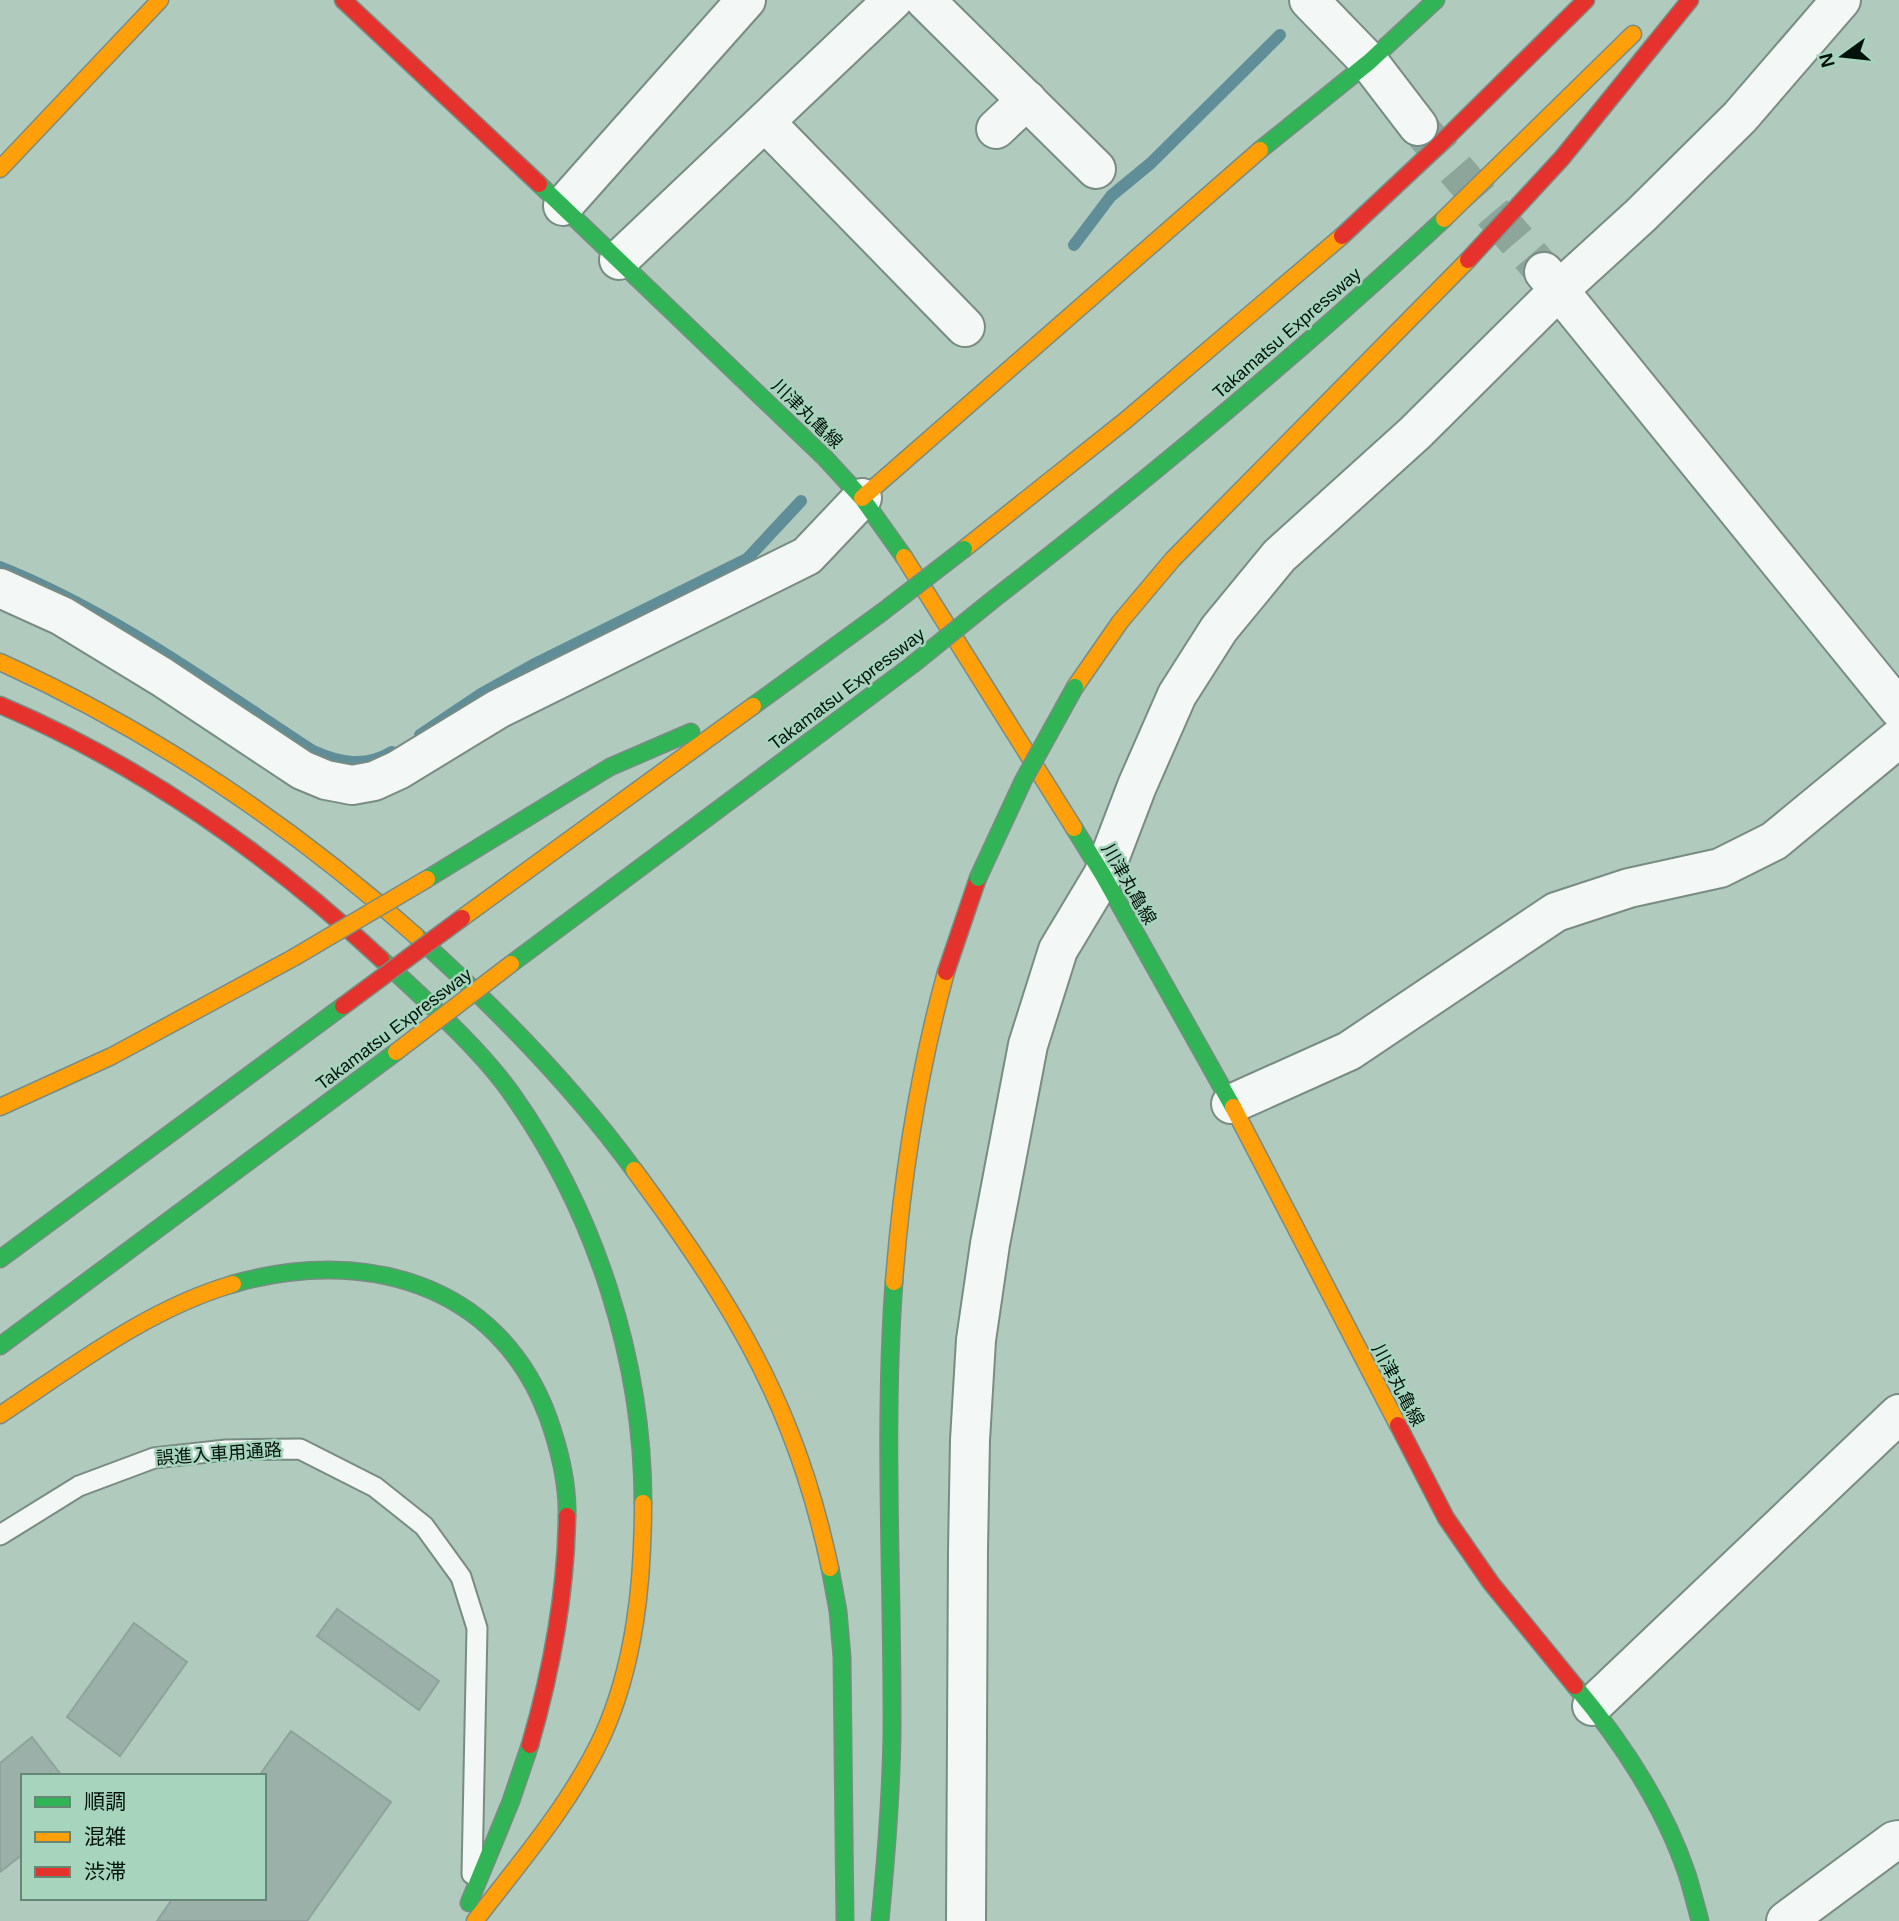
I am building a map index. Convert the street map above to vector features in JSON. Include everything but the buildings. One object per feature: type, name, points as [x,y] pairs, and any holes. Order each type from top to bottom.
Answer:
[{"type":"main road","points":[[0,169],[160,0]]},
{"type":"main road","name":"川津丸亀線","points":[[343,0],[620,260],[825,458],[862,498],[894,541],[1102,875],[1231,1104],[1446,1518],[1491,1583],[1592,1706],[1645,1784],[1670,1832],[1687,1874],[1700,1921]]},
{"type":"main road","points":[[862,498],[1236,170],[1369,62],[1436,0]]},
{"type":"main road","points":[[0,1259],[881,613],[1097,445],[1357,222],[1532,57],[1586,0]]},
{"type":"main road","points":[[880,1921],[893,1753],[888,1426],[893,1285],[901,1195],[913,1114],[930,1036],[952,953],[978,878],[1038,750],[1075,687],[1120,622],[1173,559],[1480,248],[1562,158],[1690,0]]},
{"type":"main road","name":"Takamatsu Expressway","points":[[0,1346],[912,665],[1247,396],[1398,261],[1555,114],[1648,19]]},
{"type":"main road","points":[[0,663],[87,704],[159,746],[235,794],[370,894],[440,955],[568,1087],[617,1146],[710,1275],[772,1388],[812,1497],[827,1554],[838,1613],[842,1673],[845,1921]]},
{"type":"main road","points":[[0,705],[66,735],[144,779],[288,879],[420,994],[514,1097],[566,1185],[595,1249],[613,1304],[639,1418],[644,1477],[639,1593],[630,1649],[615,1705],[596,1751],[567,1801],[475,1921]]},
{"type":"main road","points":[[0,1107],[106,1058],[293,958],[610,767],[754,705]]},
{"type":"main road","points":[[0,1415],[139,1326],[183,1303],[226,1286],[266,1275],[308,1269],[352,1268],[394,1276],[435,1292],[474,1314],[508,1344],[531,1380],[548,1416],[561,1456],[567,1500],[568,1548],[553,1653],[526,1760],[502,1832],[461,1921]]},
{"type":"street","points":[[563,206],[746,0]]},
{"type":"street","points":[[620,260],[893,0]]},
{"type":"street","points":[[925,0],[1096,169]]},
{"type":"street","points":[[1309,0],[1369,62],[1418,126]]},
{"type":"street","points":[[966,1921],[968,1550],[970,1440],[976,1340],[990,1244],[1028,1045],[1058,950],[1102,875],[1136,786],[1177,695],[1219,629],[1279,556],[1415,433],[1552,281],[1641,215],[1740,117],[1841,0]]},
{"type":"street","points":[[996,129],[1027,100]]},
{"type":"street","points":[[765,122],[965,327]]},
{"type":"street","points":[[1552,281],[1899,709]]},
{"type":"street","points":[[0,588],[73,623],[162,677],[302,770],[326,780],[352,785],[374,781],[398,770],[498,709],[807,556],[862,498]]},
{"type":"street","points":[[1231,1104],[1349,1051],[1556,912],[1629,888],[1720,868],[1774,841],[1899,738]]},
{"type":"street","points":[[1592,1706],[1899,1414]]},
{"type":"street","points":[[1786,1921],[1894,1841],[1899,1840]]},
{"type":"lane","name":"誤進入車用通路","points":[[0,1535],[79,1486],[153,1458],[226,1450],[300,1449],[375,1487],[425,1527],[432,1536],[461,1577],[477,1628],[471,1900]]},
{"type":"waterway","points":[[1074,245],[1111,196],[1151,163],[1280,35]]},
{"type":"waterway","points":[[420,735],[481,694],[533,665],[747,559],[801,501]]},
{"type":"waterway","points":[[0,567],[42,585],[122,628],[313,751],[352,762],[372,760],[392,752]]},
{"type":"tunnel","points":[[1418,126],[1544,272]]},
{"type":"traffic: fast","points":[[1260,150],[1369,62],[1436,0]]},
{"type":"traffic: fast","points":[[539,184],[825,458],[862,498],[904,557]]},
{"type":"traffic: fast","points":[[995,598],[1224,414],[1444,219]]},
{"type":"traffic: fast","points":[[881,613],[964,549]]},
{"type":"traffic: fast","points":[[912,665],[995,598]]},
{"type":"traffic: fast","points":[[753,706],[881,613]]},
{"type":"traffic: fast","points":[[511,964],[912,665]]},
{"type":"traffic: fast","points":[[978,878],[1023,781],[1075,687]]},
{"type":"traffic: fast","points":[[427,879],[610,767],[691,732]]},
{"type":"traffic: fast","points":[[1074,828],[1233,1107]]},
{"type":"traffic: fast","points":[[416,936],[475,990],[531,1047],[610,1138],[634,1170]]},
{"type":"traffic: fast","points":[[381,959],[451,1025],[501,1079],[543,1142],[569,1190],[591,1239],[624,1343],[641,1450],[643,1503]]},
{"type":"traffic: fast","points":[[0,1259],[343,1006]]},
{"type":"traffic: fast","points":[[0,1346],[396,1052]]},
{"type":"traffic: fast","points":[[233,1284],[281,1274],[329,1270],[376,1274],[420,1286],[460,1305],[496,1334],[525,1371],[548,1417],[556,1441],[564,1478],[567,1516]]},
{"type":"traffic: fast","points":[[880,1921],[891,1782],[889,1395],[894,1282]]},
{"type":"traffic: fast","points":[[830,1568],[838,1611],[842,1657],[845,1921]]},
{"type":"traffic: fast","points":[[1575,1686],[1609,1729],[1654,1799],[1687,1874],[1700,1921]]},
{"type":"traffic: fast","points":[[469,1903],[511,1801],[530,1745]]},
{"type":"traffic: slow","points":[[0,169],[160,0]]},
{"type":"traffic: slow","points":[[1444,219],[1633,34]]},
{"type":"traffic: slow","points":[[862,498],[1260,150]]},
{"type":"traffic: slow","points":[[964,549],[1126,420],[1342,236]]},
{"type":"traffic: slow","points":[[1075,687],[1120,622],[1173,559],[1468,260]]},
{"type":"traffic: slow","points":[[904,557],[1074,828]]},
{"type":"traffic: slow","points":[[0,662],[111,718],[218,783],[320,856],[416,936]]},
{"type":"traffic: slow","points":[[462,918],[753,706]]},
{"type":"traffic: slow","points":[[293,958],[427,879]]},
{"type":"traffic: slow","points":[[0,1107],[112,1056],[293,958]]},
{"type":"traffic: slow","points":[[396,1052],[511,964]]},
{"type":"traffic: slow","points":[[894,1282],[912,1126],[946,972]]},
{"type":"traffic: slow","points":[[1233,1107],[1398,1425]]},
{"type":"traffic: slow","points":[[634,1170],[700,1263],[758,1361],[802,1464],[830,1568]]},
{"type":"traffic: slow","points":[[0,1415],[141,1324],[171,1308],[233,1284]]},
{"type":"traffic: slow","points":[[475,1921],[575,1786],[602,1737],[613,1710],[635,1623],[643,1503]]},
{"type":"traffic: jam","points":[[343,0],[539,184]]},
{"type":"traffic: jam","points":[[1342,236],[1586,0]]},
{"type":"traffic: jam","points":[[1468,260],[1562,158],[1690,0]]},
{"type":"traffic: jam","points":[[0,705],[103,755],[153,784],[249,849],[339,921],[381,959]]},
{"type":"traffic: jam","points":[[946,972],[978,878]]},
{"type":"traffic: jam","points":[[343,1006],[462,918]]},
{"type":"traffic: jam","points":[[1398,1425],[1446,1518],[1491,1583],[1575,1686]]},
{"type":"traffic: jam","points":[[530,1745],[545,1688],[561,1603],[567,1516]]}]
